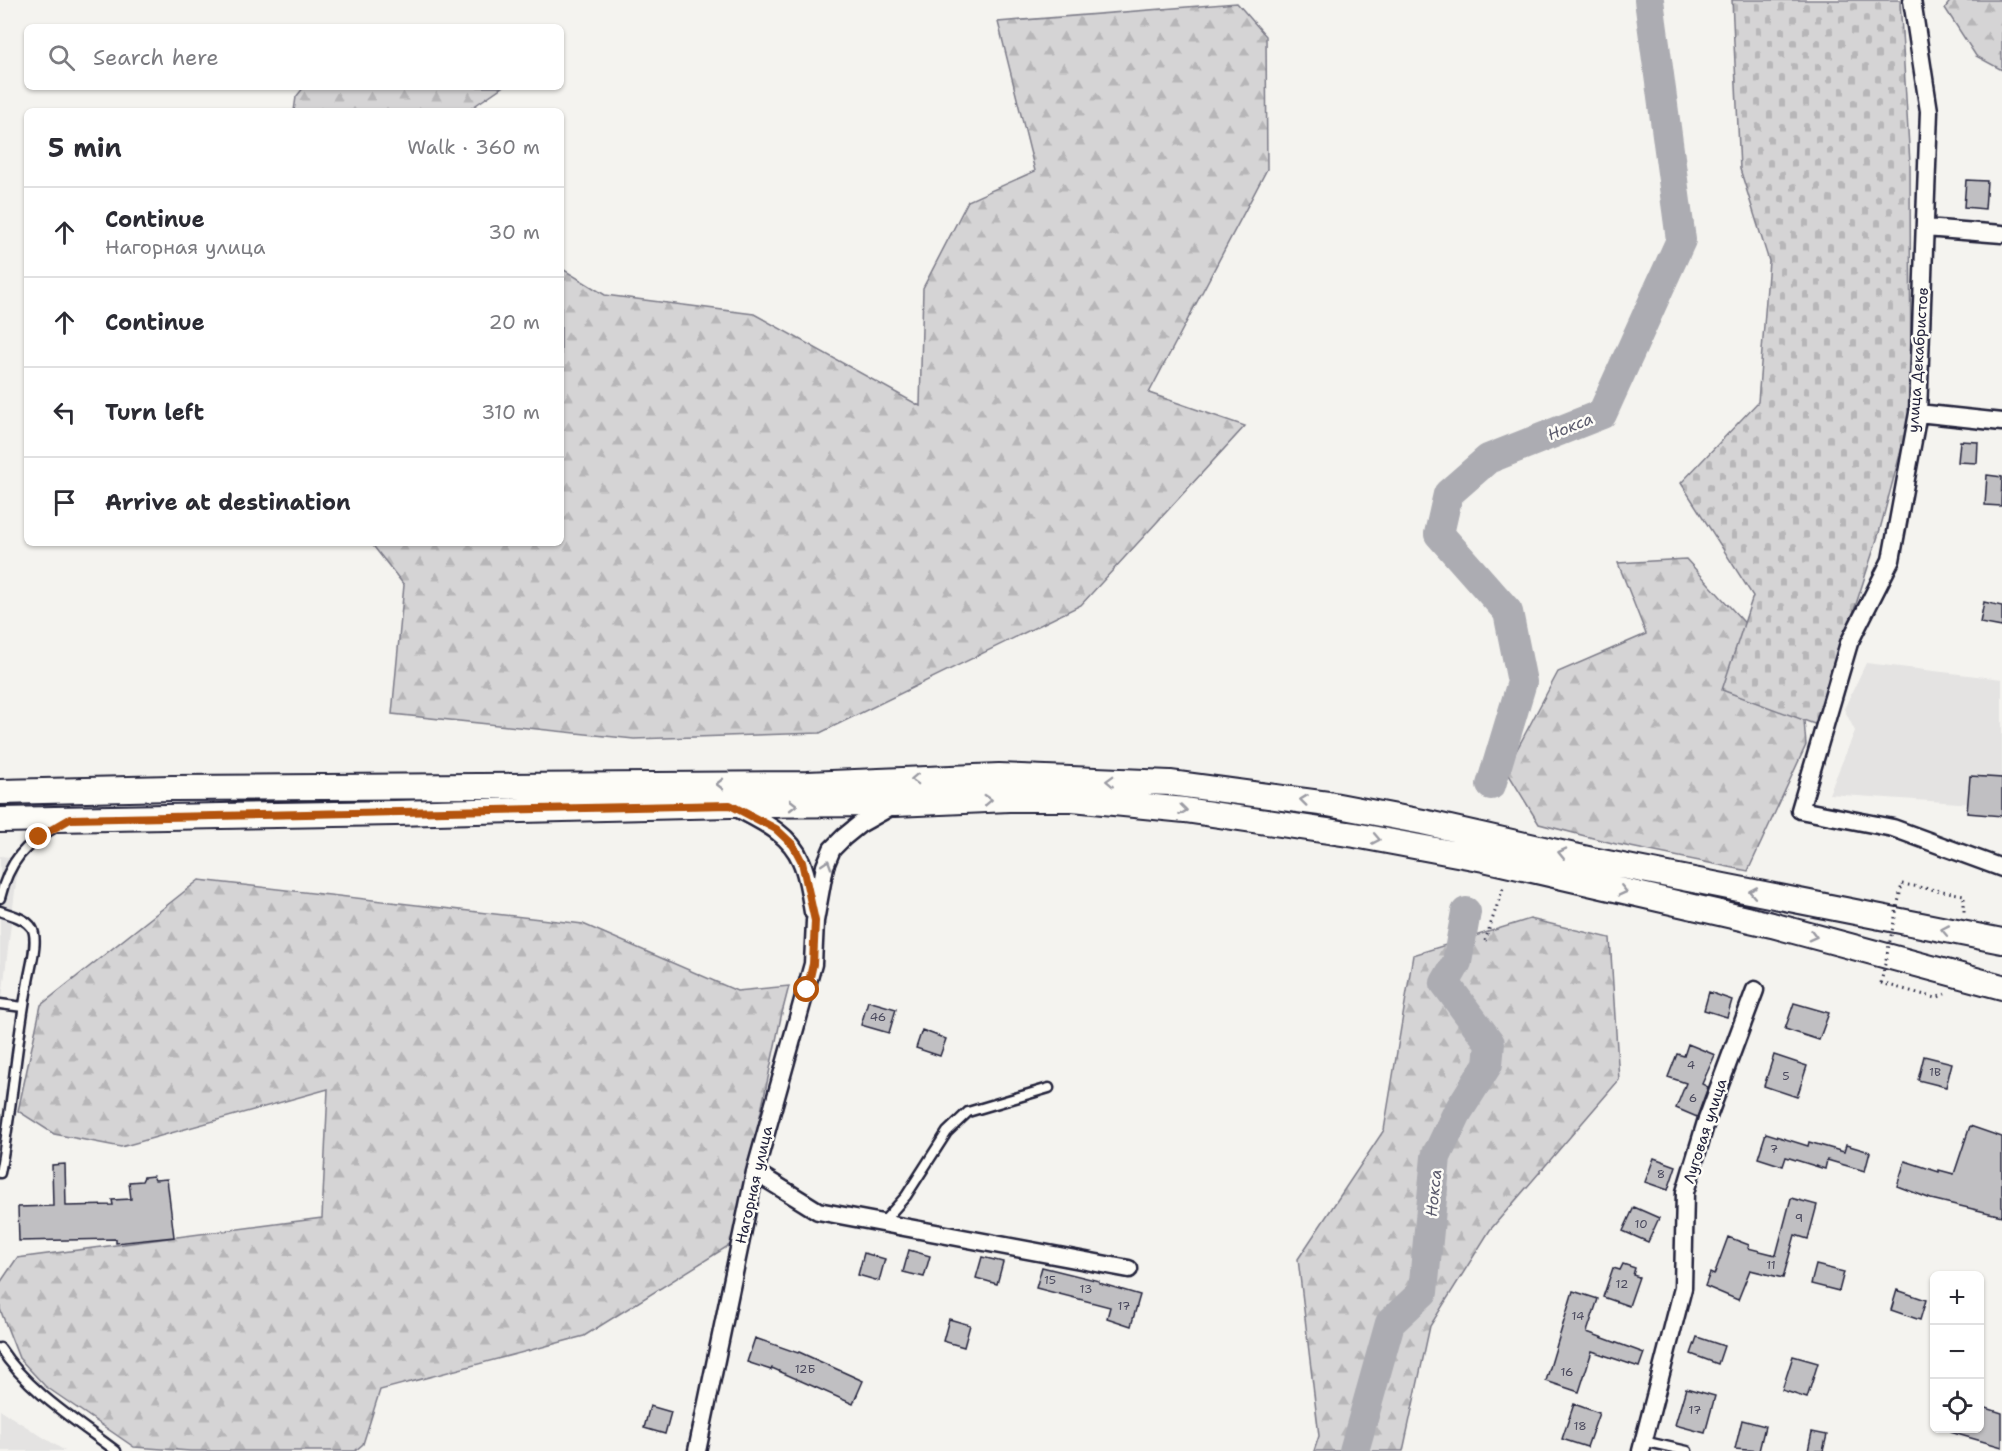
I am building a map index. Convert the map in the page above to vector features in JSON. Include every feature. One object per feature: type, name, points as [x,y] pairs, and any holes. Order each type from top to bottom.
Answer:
[{"type":"main road","points":[[0,792],[195,788],[807,783],[999,776],[1170,783],[1339,806],[1424,822],[1592,860],[2002,941]]},
{"type":"main road","points":[[0,820],[1073,799],[1185,810],[1355,835],[1484,859],[1761,922],[2002,987]]},
{"type":"street","name":"улица Декабристов","points":[[1912,0],[1929,111],[1917,413],[1891,560],[1849,643],[1800,810],[1893,828],[2002,868]]},
{"type":"street","points":[[1924,228],[2002,234]]},
{"type":"street","points":[[1917,413],[2002,422]]},
{"type":"street","points":[[815,921],[825,866],[832,849],[860,824],[895,804]]},
{"type":"street","points":[[730,805],[776,829],[793,845],[802,862],[815,921]]},
{"type":"street","name":"Нагорная улица","points":[[697,1451],[755,1172],[813,964],[815,921]]},
{"type":"street","name":"Луговая улица","points":[[1642,1446],[1683,1288],[1685,1192],[1706,1122],[1755,990]]},
{"type":"street","points":[[755,1172],[818,1211],[1129,1269]]},
{"type":"lane","points":[[0,898],[11,867],[25,847],[70,819]]},
{"type":"lane","points":[[0,911],[21,919],[32,928],[35,942],[23,1008],[0,1173]]},
{"type":"lane","points":[[0,1004],[23,1008]]},
{"type":"lane","points":[[882,1223],[906,1196],[947,1132],[968,1112],[1049,1088]]},
{"type":"lane","points":[[0,1348],[42,1395],[116,1451]]},
{"type":"lane","points":[[1642,1446],[1687,1451]]},
{"type":"path","points":[[1936,998],[1881,983],[1902,884],[1964,895]]},
{"type":"path","points":[[1485,941],[1503,888]]},
{"type":"shaded area","points":[[1866,663],[2002,679],[2002,806],[1829,794],[1855,731],[1844,709]]},
{"type":"shaded area","points":[[0,856],[19,858],[0,1015]]},
{"type":"shaded area","points":[[0,1410],[65,1451],[0,1451]]},
{"type":"green space","points":[[1732,0],[1900,0],[1910,163],[1911,413],[1879,533],[1817,725],[1722,690],[1753,596],[1681,483],[1758,402],[1769,261],[1740,169]]},
{"type":"green space","points":[[1951,0],[2002,0],[2002,70],[1976,56],[1945,8]]},
{"type":"green space","points":[[1237,3],[1266,36],[1267,169],[1149,393],[1245,426],[1081,605],[820,733],[634,739],[392,714],[404,585],[373,546],[564,546],[564,270],[605,295],[754,314],[920,406],[923,288],[968,201],[1035,171],[998,22]]},
{"type":"green space","points":[[302,90],[498,90],[471,108],[294,108],[296,97]]},
{"type":"green space","points":[[1686,559],[1764,644],[1799,660],[1806,745],[1748,871],[1616,844],[1539,824],[1506,770],[1558,672],[1646,634],[1618,563]]},
{"type":"green space","points":[[199,880],[583,924],[737,991],[789,986],[733,1243],[584,1336],[380,1390],[363,1444],[355,1451],[190,1451],[134,1447],[45,1386],[19,1358],[0,1309],[0,1283],[17,1258],[322,1218],[328,1089],[121,1147],[54,1134],[18,1111],[41,1005]]},
{"type":"green space","points":[[1530,919],[1610,938],[1619,1080],[1490,1230],[1430,1326],[1403,1451],[1314,1451],[1319,1436],[1298,1259],[1384,1130],[1413,955]]},
{"type":"building","points":[[1966,180],[1987,181],[1985,209],[1964,207]]},
{"type":"building","points":[[1960,441],[1978,442],[1977,463],[1958,462]]},
{"type":"building","points":[[1987,475],[2002,477],[2001,506],[1985,505]]},
{"type":"building","points":[[1984,602],[2002,606],[2002,627],[1980,623]]},
{"type":"building","points":[[1970,776],[2002,778],[2002,816],[1967,813]]},
{"type":"building","points":[[1709,992],[1732,1000],[1727,1017],[1704,1010]]},
{"type":"building","points":[[868,1001],[896,1009],[889,1033],[861,1025]]},
{"type":"building","points":[[1794,1003],[1829,1013],[1819,1040],[1785,1029]]},
{"type":"building","points":[[922,1030],[946,1039],[940,1056],[916,1048]]},
{"type":"building","points":[[1688,1044],[1715,1055],[1702,1084],[1708,1087],[1697,1117],[1676,1108],[1686,1083],[1668,1077],[1677,1054],[1684,1056]]},
{"type":"building","points":[[1774,1055],[1807,1066],[1797,1097],[1764,1086]]},
{"type":"building","points":[[1924,1056],[1952,1063],[1946,1087],[1918,1080]]},
{"type":"building","points":[[1970,1126],[2002,1137],[2002,1216],[1931,1199],[1897,1186],[1905,1161],[1939,1172],[1939,1170],[1954,1174]]},
{"type":"building","points":[[1766,1133],[1808,1146],[1809,1142],[1844,1152],[1846,1145],[1870,1152],[1865,1171],[1827,1160],[1825,1169],[1786,1157],[1783,1166],[1758,1158]]},
{"type":"building","points":[[1654,1158],[1676,1166],[1668,1190],[1645,1182]]},
{"type":"building","points":[[65,1164],[66,1206],[113,1205],[112,1200],[131,1199],[129,1182],[142,1181],[144,1177],[153,1176],[155,1180],[167,1179],[174,1237],[116,1243],[116,1239],[19,1241],[18,1207],[53,1206],[52,1165]]},
{"type":"building","points":[[1791,1198],[1817,1205],[1808,1239],[1795,1235],[1783,1278],[1750,1270],[1738,1300],[1705,1286],[1710,1273],[1714,1275],[1728,1237],[1749,1245],[1748,1248],[1776,1255]]},
{"type":"building","points":[[1634,1207],[1659,1218],[1648,1242],[1623,1231]]},
{"type":"building","points":[[909,1250],[930,1256],[924,1277],[903,1272]]},
{"type":"building","points":[[864,1253],[885,1259],[879,1281],[858,1275]]},
{"type":"building","points":[[982,1257],[1003,1262],[997,1284],[976,1278]]},
{"type":"building","points":[[1623,1264],[1635,1268],[1633,1275],[1639,1277],[1629,1306],[1603,1297],[1613,1268],[1620,1270]]},
{"type":"building","points":[[1816,1265],[1844,1272],[1839,1291],[1811,1284]]},
{"type":"building","points":[[1042,1267],[1099,1281],[1099,1283],[1140,1295],[1131,1326],[1107,1318],[1110,1307],[1036,1288]]},
{"type":"building","points":[[1897,1290],[1926,1300],[1920,1320],[1891,1310]]},
{"type":"building","points":[[1573,1291],[1598,1299],[1587,1332],[1644,1353],[1639,1367],[1592,1351],[1579,1392],[1546,1381]]},
{"type":"building","points":[[949,1319],[970,1325],[964,1347],[943,1341]]},
{"type":"building","points":[[1697,1337],[1724,1346],[1718,1364],[1691,1354]]},
{"type":"building","points":[[755,1338],[799,1352],[863,1381],[853,1404],[772,1368],[771,1370],[747,1362]]},
{"type":"building","points":[[1793,1356],[1818,1363],[1807,1398],[1782,1390]]},
{"type":"building","points":[[1686,1388],[1715,1396],[1705,1433],[1675,1425]]},
{"type":"building","points":[[1574,1404],[1599,1413],[1587,1447],[1562,1439]]},
{"type":"building","points":[[650,1406],[671,1412],[665,1434],[644,1428]]},
{"type":"building","points":[[1984,1407],[2002,1413],[2002,1447],[1953,1433],[1984,1433]]},
{"type":"building","points":[[1742,1420],[1765,1426],[1759,1451],[1735,1449]]},
{"type":"building","points":[[1812,1432],[1827,1435],[1823,1451],[1808,1451]]},
{"type":"waterway","name":"Нокса","points":[[1491,785],[1522,682],[1508,612],[1439,534],[1448,494],[1488,459],[1602,414],[1681,240],[1649,0]]},
{"type":"waterway","name":"Нокса","points":[[1354,1451],[1390,1323],[1423,1292],[1436,1157],[1457,1113],[1488,1064],[1490,1043],[1445,983],[1457,962],[1466,912]]},
{"type":"route","points":[[39,837],[70,819],[730,805],[776,829],[793,845],[802,862],[815,921],[813,964],[807,990]]}]
